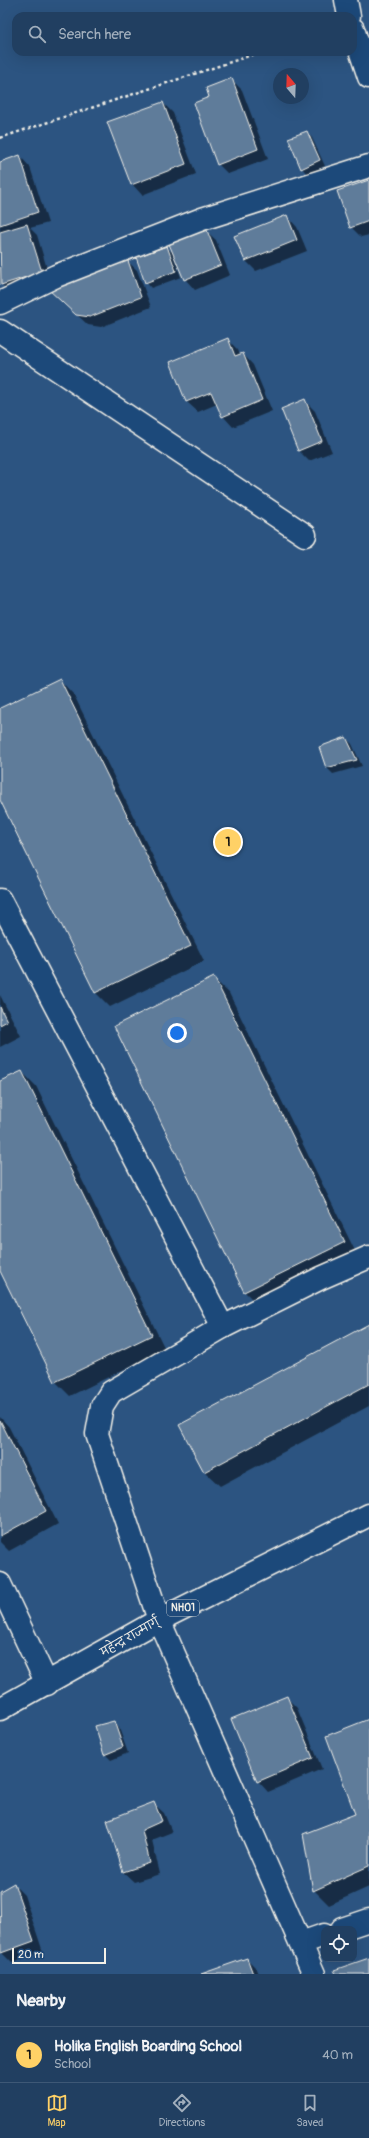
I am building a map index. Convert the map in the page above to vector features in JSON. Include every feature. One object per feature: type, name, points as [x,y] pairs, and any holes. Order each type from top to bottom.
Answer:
[{"type":"main road","points":[[346,0],[348,12]]},
{"type":"main road","points":[[357,41],[369,77]]},
{"type":"main road","points":[[0,303],[56,276],[202,218],[369,166]]},
{"type":"main road","points":[[0,331],[305,535]]},
{"type":"main road","points":[[0,900],[223,1326]]},
{"type":"main road","points":[[314,1974],[159,1620],[97,1434],[102,1406],[110,1392],[223,1326],[321,1278],[369,1257]]},
{"type":"main road","name":"महेन्द्र राज्मार्ग्","points":[[0,1709],[159,1620],[369,1514]]},
{"type":"main road","points":[[0,1584],[47,1684]]},
{"type":"main road","points":[[351,1926],[369,1920]]},
{"type":"main road","points":[[300,1943],[321,1936]]},
{"type":"path","points":[[0,138],[249,56]]},
{"type":"building","points":[[232,78],[258,149],[217,165],[194,103],[209,97],[206,88]]},
{"type":"building","points":[[163,102],[186,164],[131,185],[107,122]]},
{"type":"building","points":[[307,131],[320,160],[301,169],[288,138]]},
{"type":"building","points":[[20,155],[38,212],[0,225],[0,162]]},
{"type":"building","points":[[369,180],[369,221],[350,228],[337,191]]},
{"type":"building","points":[[287,215],[297,240],[245,261],[234,236]]},
{"type":"building","points":[[27,224],[42,272],[1,285],[0,232]]},
{"type":"building","points":[[206,228],[221,265],[184,280],[169,244]]},
{"type":"building","points":[[167,246],[176,271],[145,283],[136,257]]},
{"type":"building","points":[[127,258],[141,297],[90,317],[76,315],[48,289]]},
{"type":"building","points":[[228,338],[235,356],[243,353],[262,400],[222,417],[211,392],[186,402],[170,362]]},
{"type":"building","points":[[305,399],[322,441],[298,451],[281,409]]},
{"type":"building","points":[[60,679],[191,946],[95,993],[0,800],[0,708]]},
{"type":"building","points":[[346,737],[357,760],[326,768],[319,747]]},
{"type":"building","points":[[214,977],[345,1242],[244,1292],[114,1026]]},
{"type":"building","points":[[0,1007],[7,1021],[0,1025]]},
{"type":"building","points":[[22,1071],[152,1335],[55,1382],[0,1271],[0,1081]]},
{"type":"building","points":[[369,1324],[369,1384],[204,1472],[179,1425]]},
{"type":"building","points":[[0,1420],[46,1511],[0,1536]]},
{"type":"building","points":[[287,1696],[313,1758],[257,1782],[231,1719]]},
{"type":"building","points":[[369,1719],[369,1866],[313,1891],[303,1834],[355,1814],[326,1736]]},
{"type":"building","points":[[114,1721],[123,1747],[104,1755],[95,1726]]},
{"type":"building","points":[[154,1802],[162,1821],[142,1830],[150,1863],[123,1872],[107,1820]]},
{"type":"building","points":[[14,1883],[34,1941],[1,1953],[0,1891]]},
{"type":"building","points":[[247,1958],[253,1974],[201,1974]]},
{"type":"building","points":[[369,1958],[369,1974],[336,1974],[334,1970]]},
{"type":"place","name":"Holika English Boarding School","points":[[228,842]]}]
